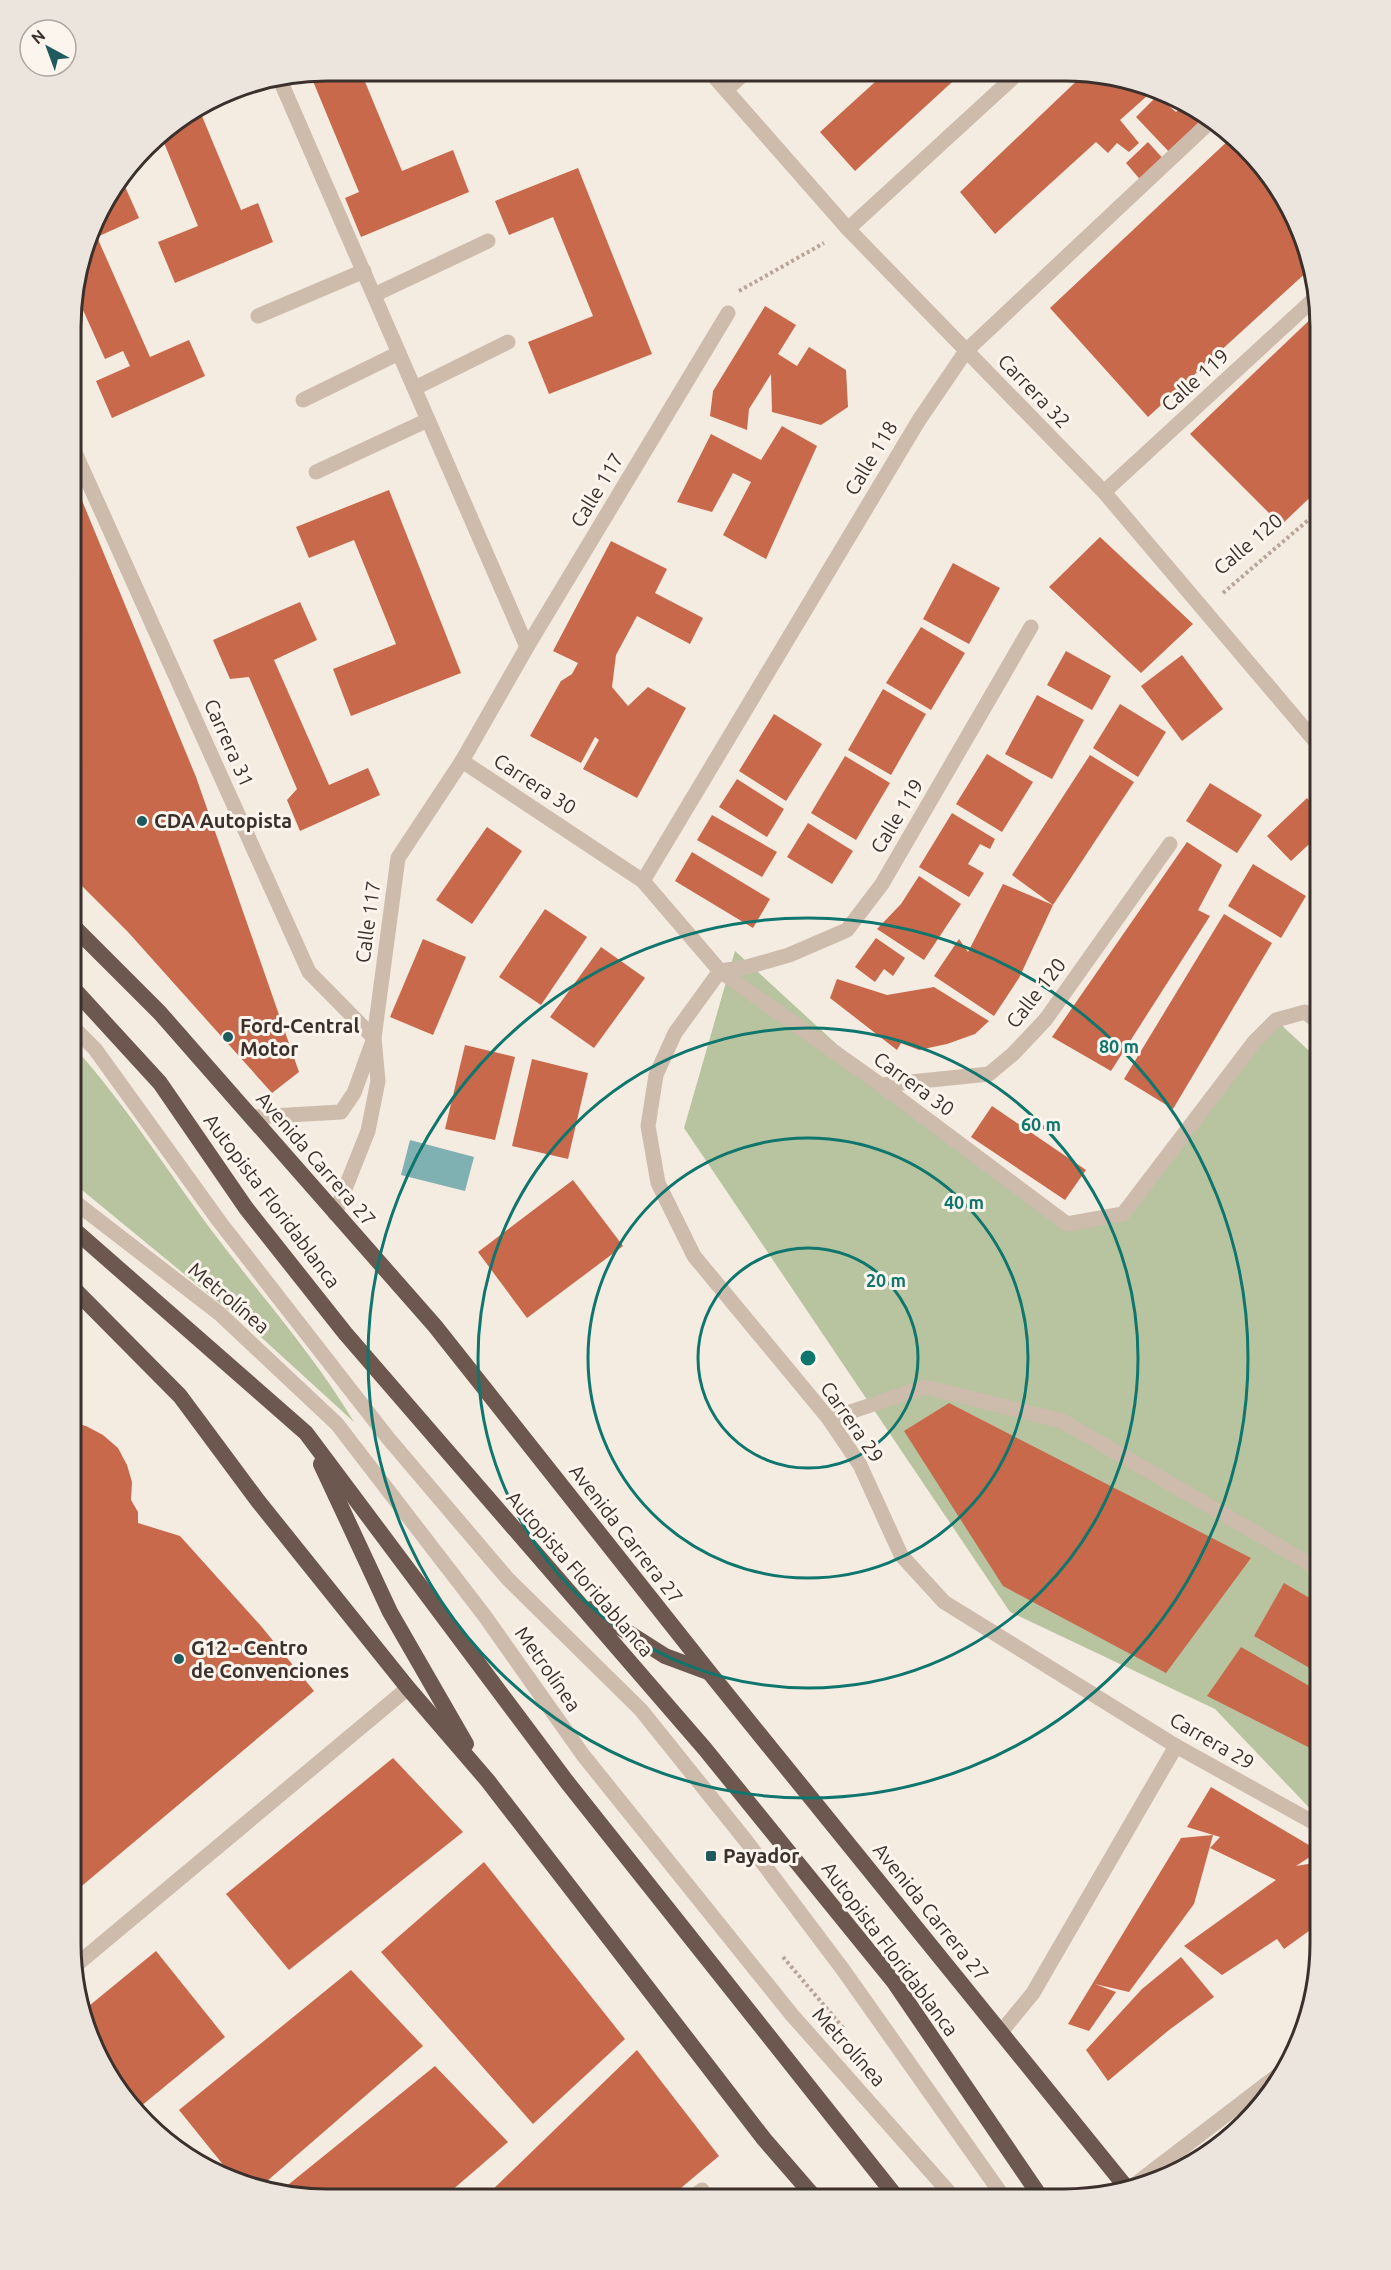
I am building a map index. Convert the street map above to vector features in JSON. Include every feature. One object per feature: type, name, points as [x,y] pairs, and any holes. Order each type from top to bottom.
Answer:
[{"type":"highway","name":"Avenida Carrera 27","points":[[81,934],[160,1013],[435,1326],[709,1672],[1122,2182]]},
{"type":"highway","name":"Autopista Floridablanca","points":[[81,997],[160,1083],[246,1208],[345,1333],[705,1749],[894,1983],[1035,2189]]},
{"type":"highway","points":[[81,1236],[306,1433],[567,1782],[890,2189]]},
{"type":"highway","points":[[81,1296],[180,1396],[258,1501],[408,1688],[488,1781],[764,2139],[807,2189]]},
{"type":"highway","points":[[306,1433],[390,1612],[488,1781]]},
{"type":"highway","points":[[575,1599],[665,1656],[709,1672]]},
{"type":"street","name":"Carrera 32","points":[[718,81],[848,229],[1104,492],[1310,734]]},
{"type":"street","points":[[726,90],[736,81]]},
{"type":"street","points":[[848,229],[1008,81]]},
{"type":"street","points":[[282,85],[527,647]]},
{"type":"street","name":"Calle 118","points":[[643,881],[919,420],[966,351],[1206,126]]},
{"type":"street","points":[[374,295],[488,241]]},
{"type":"street","points":[[258,316],[364,271]]},
{"type":"street","name":"Calle 119","points":[[1104,492],[1309,304]]},
{"type":"street","name":"Calle 117","points":[[374,1038],[398,858],[462,761],[527,647],[728,313]]},
{"type":"street","points":[[414,388],[508,342]]},
{"type":"street","points":[[303,400],[399,353]]},
{"type":"street","points":[[316,472],[428,420]]},
{"type":"street","name":"Carrera 31","points":[[81,466],[309,972],[374,1038]]},
{"type":"street","name":"Calle 119","points":[[720,971],[747,967],[789,955],[847,930],[882,884],[1031,627]]},
{"type":"street","name":"Carrera 30","points":[[462,761],[643,881],[720,971],[881,1085],[1066,1224],[1123,1214],[1254,1042],[1276,1020],[1305,1012],[1310,1016]]},
{"type":"street","name":"Calle 120","points":[[881,1085],[989,1074],[1013,1054],[1046,1019],[1170,843]]},
{"type":"street","name":"Carrera 29","points":[[720,971],[675,1033],[656,1075],[648,1126],[658,1183],[694,1256],[829,1419],[860,1465],[901,1555],[944,1602],[1176,1746],[1310,1820]]},
{"type":"street","name":"Metrolínea","points":[[81,1035],[95,1049],[219,1221],[388,1438],[507,1578],[641,1710],[844,1971],[998,2189]]},
{"type":"street","points":[[253,1117],[340,1112],[354,1093],[374,1038]]},
{"type":"street","points":[[335,1214],[370,1121],[378,1081],[374,1038]]},
{"type":"street","name":"Metrolínea","points":[[81,1207],[220,1314],[337,1424],[484,1615],[583,1755],[792,2015],[946,2189]]},
{"type":"street","points":[[829,1419],[925,1387],[1062,1421],[1310,1564]]},
{"type":"street","points":[[82,1960],[408,1688]]},
{"type":"street","points":[[1001,2032],[1034,1993],[1176,1746]]},
{"type":"street","points":[[1148,2174],[1266,2085]]},
{"type":"path","points":[[728,313],[739,291],[848,229]]},
{"type":"path","name":"Calle 120","points":[[1203,610],[1310,519]]},
{"type":"path","points":[[783,1957],[849,2036]]},
{"type":"green space","points":[[735,951],[881,1085],[1067,1224],[1123,1214],[1276,1020],[1310,1052],[1310,1809],[1215,1709],[1010,1612],[684,1128]]},
{"type":"green space","points":[[81,1055],[109,1089],[212,1231],[321,1372],[354,1422],[262,1338],[81,1189]]},
{"type":"water","points":[[410,1140],[474,1157],[465,1191],[401,1175]]},
{"type":"building","points":[[365,81],[402,171],[453,150],[469,192],[361,237],[345,198],[359,192],[313,82]]},
{"type":"building","points":[[876,81],[953,81],[855,171],[820,132]]},
{"type":"building","points":[[1076,82],[1128,89],[1147,96],[1120,120],[1139,143],[1129,152],[1117,143],[1108,153],[1096,142],[995,234],[960,192]]},
{"type":"building","points":[[1154,99],[1165,103],[1176,112],[1179,109],[1203,124],[1173,156],[1136,117]]},
{"type":"building","points":[[202,115],[241,210],[258,203],[273,242],[175,283],[158,242],[198,226],[164,143]]},
{"type":"building","points":[[1148,142],[1166,162],[1143,183],[1126,163]]},
{"type":"building","points":[[1226,142],[1269,190],[1285,218],[1304,274],[1148,417],[1050,308]]},
{"type":"building","points":[[578,168],[652,354],[549,394],[528,342],[593,316],[553,217],[509,235],[495,201]]},
{"type":"building","points":[[125,186],[139,218],[99,236],[106,218]]},
{"type":"building","points":[[98,239],[150,357],[189,340],[205,376],[112,418],[96,381],[130,366],[123,351],[105,359],[82,308],[89,263]]},
{"type":"building","points":[[765,306],[796,325],[778,354],[797,366],[809,347],[846,370],[848,407],[821,425],[772,412],[771,374],[749,409],[747,430],[710,416],[713,391]]},
{"type":"building","points":[[1310,320],[1310,497],[1281,525],[1190,434]]},
{"type":"building","points":[[782,426],[817,446],[766,559],[723,535],[751,482],[733,473],[712,512],[677,502],[711,434],[761,460]]},
{"type":"building","points":[[389,490],[461,673],[351,716],[333,669],[396,644],[354,540],[309,558],[296,527]]},
{"type":"building","name":"CDA Autopista","points":[[81,498],[196,777],[299,1072],[272,1093],[128,932],[81,885]]},
{"type":"building","points":[[1100,537],[1193,624],[1141,673],[1049,587]]},
{"type":"building","points":[[611,541],[667,569],[655,593],[703,618],[690,644],[637,616],[616,655],[612,687],[628,706],[648,687],[686,708],[637,798],[583,769],[599,740],[595,737],[581,763],[530,736],[561,681],[572,674],[578,663],[553,651]]},
{"type":"building","points":[[953,563],[1000,588],[969,644],[923,619]]},
{"type":"building","points":[[300,602],[317,640],[274,660],[329,785],[368,768],[380,795],[300,831],[287,800],[297,789],[249,677],[230,679],[213,640]]},
{"type":"building","points":[[921,627],[965,653],[931,710],[886,683]]},
{"type":"building","points":[[1066,651],[1111,676],[1092,710],[1047,685]]},
{"type":"building","points":[[1182,655],[1223,709],[1182,741],[1141,686]]},
{"type":"building","points":[[883,689],[926,714],[891,775],[848,750]]},
{"type":"building","points":[[1037,695],[1084,720],[1052,779],[1005,754]]},
{"type":"building","points":[[1120,704],[1166,732],[1138,777],[1093,748]]},
{"type":"building","points":[[774,714],[822,744],[786,801],[739,771]]},
{"type":"building","points":[[987,754],[1033,782],[1002,832],[956,804]]},
{"type":"building","points":[[1090,755],[1134,782],[1053,905],[1012,875]]},
{"type":"building","points":[[845,756],[890,783],[856,840],[811,813]]},
{"type":"building","points":[[737,779],[784,809],[767,837],[719,807]]},
{"type":"building","points":[[1210,783],[1262,815],[1237,853],[1186,821]]},
{"type":"building","points":[[1307,798],[1310,801],[1310,843],[1291,861],[1267,836]]},
{"type":"building","points":[[952,813],[995,839],[990,849],[980,844],[968,864],[984,873],[969,897],[919,867]]},
{"type":"building","points":[[712,815],[777,852],[762,877],[697,840]]},
{"type":"building","points":[[808,823],[853,851],[832,884],[787,857]]},
{"type":"building","points":[[487,827],[522,851],[472,924],[436,900]]},
{"type":"building","points":[[1187,842],[1222,865],[1198,910],[1210,916],[1111,1071],[1052,1037]]},
{"type":"building","points":[[692,852],[770,899],[753,928],[675,881]]},
{"type":"building","points":[[1253,864],[1306,896],[1281,938],[1228,906]]},
{"type":"building","points":[[919,876],[961,904],[924,960],[877,929],[901,904]]},
{"type":"building","points":[[1003,884],[1053,905],[1019,978],[994,1016],[934,976],[959,939],[968,952]]},
{"type":"building","points":[[545,909],[587,937],[541,1005],[499,977]]},
{"type":"building","points":[[1224,914],[1272,943],[1173,1109],[1124,1079]]},
{"type":"building","points":[[876,938],[905,958],[893,976],[884,969],[875,982],[855,967]]},
{"type":"building","points":[[423,939],[466,957],[433,1035],[390,1017]]},
{"type":"building","points":[[601,947],[645,978],[594,1048],[550,1017]]},
{"type":"building","points":[[837,979],[887,995],[934,987],[989,1021],[975,1034],[947,1044],[919,1050],[901,1043],[897,1050],[830,998]]},
{"type":"building","points":[[465,1045],[515,1057],[495,1140],[445,1129]]},
{"type":"building","points":[[532,1059],[588,1073],[568,1159],[512,1146]]},
{"type":"building","points":[[992,1106],[1086,1170],[1065,1200],[971,1137]]},
{"type":"building","points":[[573,1180],[623,1246],[527,1318],[478,1252]]},
{"type":"building","points":[[949,1403],[1251,1558],[1166,1673],[1003,1586],[904,1431]]},
{"type":"building","name":"G12 - Centro de Convenciones","points":[[81,1425],[103,1435],[118,1448],[127,1465],[132,1482],[131,1500],[138,1512],[138,1523],[180,1536],[261,1626],[314,1691],[81,1887]]},
{"type":"building","points":[[1284,1583],[1310,1598],[1310,1668],[1254,1636]]},
{"type":"building","points":[[1241,1647],[1310,1686],[1310,1748],[1207,1696]]},
{"type":"building","points":[[393,1758],[463,1832],[289,1970],[226,1894]]},
{"type":"building","points":[[1211,1787],[1310,1846],[1310,1857],[1296,1866],[1310,1864],[1310,1930],[1284,1949],[1277,1939],[1222,1975],[1184,1946],[1276,1880],[1210,1848],[1220,1837],[1187,1827]]},
{"type":"building","points":[[1213,1835],[1194,1904],[1129,1992],[1095,1984],[1116,1992],[1089,2031],[1068,2024],[1181,1838]]},
{"type":"building","points":[[484,1862],[625,2039],[533,2124],[381,1952]]},
{"type":"building","points":[[156,1951],[225,2037],[142,2105],[122,2080],[106,2052],[89,2006]]},
{"type":"building","points":[[1181,1957],[1214,1997],[1169,2030],[1108,2081],[1086,2050],[1142,1989]]},
{"type":"building","points":[[351,1970],[423,2046],[266,2182],[225,2167],[179,2110]]},
{"type":"building","points":[[637,2050],[719,2156],[680,2189],[493,2189]]},
{"type":"building","points":[[435,2066],[508,2142],[453,2189],[327,2189],[287,2186]]},
{"type":"place","name":"CDA Autopista","points":[[142,821]]},
{"type":"place","name":"Ford-Central Motor","points":[[228,1037]]},
{"type":"place","name":"G12 - Centro de Convenciones","points":[[179,1659]]},
{"type":"place","name":"Payador","points":[[711,1856]]}]
